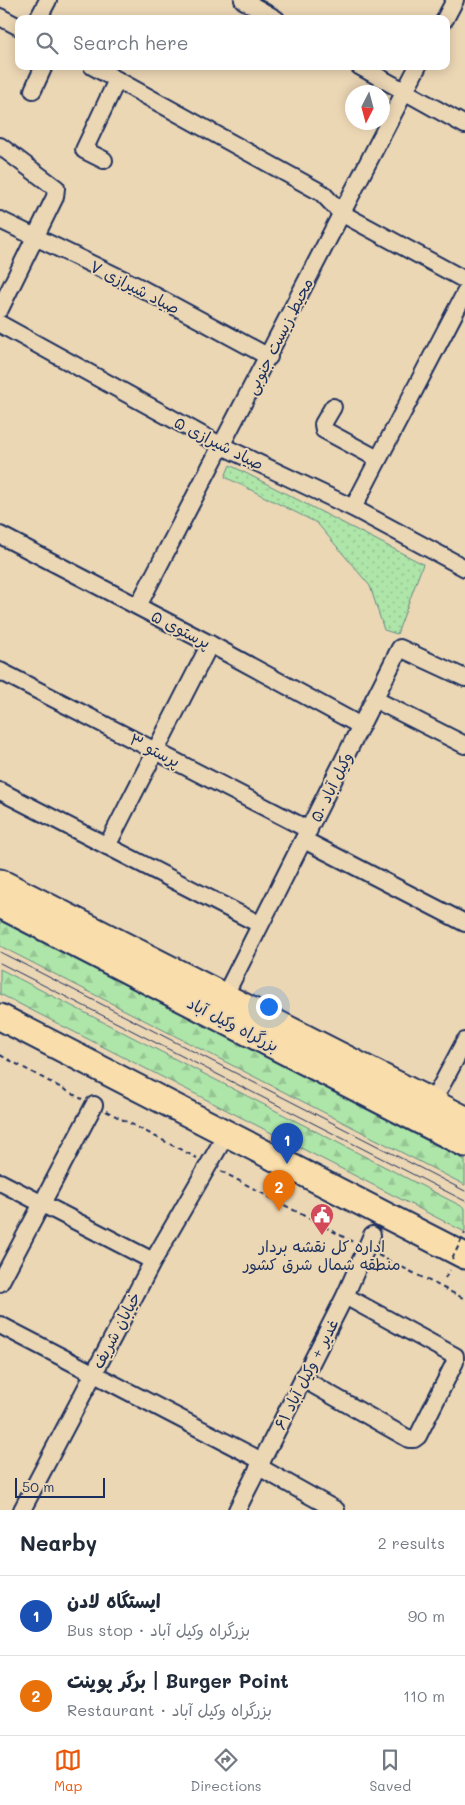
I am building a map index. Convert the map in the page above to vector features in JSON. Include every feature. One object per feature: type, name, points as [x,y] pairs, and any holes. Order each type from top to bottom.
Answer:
[{"type":"highway","points":[[0,882],[465,1119]]},
{"type":"highway","name":"بزرگراه وکیل آباد","points":[[0,905],[465,1144]]},
{"type":"highway","points":[[256,1013],[280,1049]]},
{"type":"highway","points":[[0,1017],[217,1150],[457,1260]]},
{"type":"street","points":[[40,15],[48,0]]},
{"type":"street","points":[[243,0],[269,15]]},
{"type":"street","points":[[447,15],[455,0]]},
{"type":"street","points":[[0,17],[15,24]]},
{"type":"street","points":[[33,90],[42,70]]},
{"type":"street","points":[[99,70],[322,193],[341,213],[465,280]]},
{"type":"street","points":[[366,70],[465,125]]},
{"type":"street","name":"محیط زیست جنوبی","points":[[138,606],[269,357],[341,213],[394,117],[416,70]]},
{"type":"street","points":[[104,160],[84,150],[117,80]]},
{"type":"street","points":[[0,146],[56,188],[55,197],[0,309]]},
{"type":"street","name":"صیاد شیرازی ۷","points":[[0,220],[136,286],[269,357]]},
{"type":"street","points":[[352,508],[465,293]]},
{"type":"street","name":"صیاد شیرازی ۵","points":[[0,324],[222,446],[352,508],[465,568]]},
{"type":"street","points":[[333,407],[323,424],[324,430],[378,459]]},
{"type":"street","name":"پرستوی ۵","points":[[0,535],[210,644],[361,726]]},
{"type":"street","points":[[107,846],[210,644]]},
{"type":"street","name":"۵۰ وکیل آباد","points":[[224,997],[400,648],[465,678]]},
{"type":"street","name":"پرستو ۳","points":[[2,677],[156,751],[465,923]]},
{"type":"street","points":[[374,699],[465,745]]},
{"type":"street","points":[[0,791],[260,924]]},
{"type":"street","points":[[432,1103],[465,1040]]},
{"type":"street","points":[[0,1284],[94,1105]]},
{"type":"street","name":"خیابان شریف","points":[[22,1510],[153,1261],[217,1150]]},
{"type":"street","points":[[0,1182],[153,1261]]},
{"type":"street","name":"غدیر + وکیل آباد ۶۱","points":[[237,1510],[345,1296],[368,1242]]},
{"type":"street","points":[[303,1379],[409,1439],[414,1439],[418,1436],[455,1362],[455,1356],[345,1296]]},
{"type":"street","points":[[0,1325],[260,1464],[336,1510]]},
{"type":"path","points":[[0,1055],[94,1105],[217,1150],[465,1299]]},
{"type":"path","points":[[445,1278],[457,1260],[465,1233]]},
{"type":"green space","points":[[230,465],[423,564],[397,634],[384,630],[370,586],[317,523],[225,477]]},
{"type":"green space","points":[[0,921],[465,1160],[465,1185],[0,946]]},
{"type":"green space","points":[[0,969],[465,1208],[465,1232],[0,994]]},
{"type":"tram line","points":[[0,952],[465,1191]]},
{"type":"tram line","points":[[0,963],[465,1201]]},
{"type":"place","name":"ایستگاه لادن","points":[[287,1164]]},
{"type":"place","name":"برگر پوینت | Burger Point","points":[[279,1211]]},
{"type":"place","name":"اداره کل نقشه بردار منطقه شمال شرق کشور","points":[[322,1236]]}]
